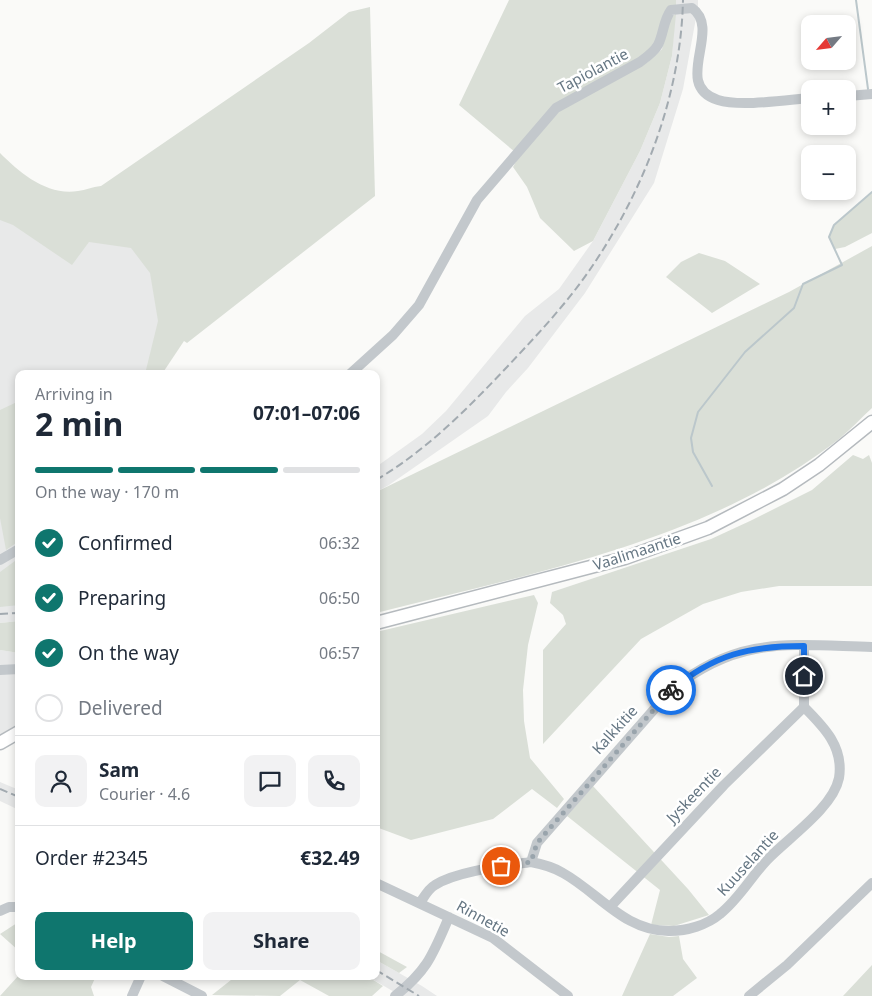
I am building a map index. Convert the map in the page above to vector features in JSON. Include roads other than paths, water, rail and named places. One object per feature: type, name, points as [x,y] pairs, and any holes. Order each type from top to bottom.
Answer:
[{"type":"main road","name":"Vaalimaantie","points":[[380,623],[625,558],[708,528],[783,489],[819,465],[872,422]]},
{"type":"main road","points":[[2,741],[15,735]]},
{"type":"street","name":"Tapiolantie","points":[[354,370],[393,335],[418,305],[428,291],[477,200],[506,164],[556,108],[640,62],[652,53],[658,44],[666,18],[671,10],[692,8],[703,21],[697,71],[699,86],[706,94],[718,100],[733,103],[801,99]]},
{"type":"street","points":[[856,95],[872,94]]},
{"type":"street","points":[[0,560],[15,551]]},
{"type":"street","name":"Kalkkitie","points":[[531,862],[537,843],[573,800],[671,690],[690,674],[710,663],[751,648],[771,646],[872,647]]},
{"type":"street","points":[[804,646],[804,707]]},
{"type":"street","points":[[0,670],[15,669]]},
{"type":"street","name":"Kuuselantie","points":[[531,862],[563,873],[636,925],[670,931],[684,930],[719,916],[730,906],[767,860],[823,807],[832,794],[838,780],[840,761],[834,741],[804,707]]},
{"type":"street","name":"Jyskeentie","points":[[610,908],[724,785],[804,707]]},
{"type":"street","points":[[420,903],[434,885],[448,879],[501,866],[531,862]]},
{"type":"street","points":[[748,996],[787,965],[872,883]]},
{"type":"street","name":"Rinnetie","points":[[380,885],[493,938],[568,996]]},
{"type":"street","points":[[396,996],[418,977],[426,967],[449,917]]},
{"type":"street","points":[[132,996],[139,980]]},
{"type":"street","points":[[171,980],[202,996]]},
{"type":"waterway","points":[[856,0],[868,89]]},
{"type":"waterway","points":[[712,486],[693,452],[691,438],[698,412],[745,352],[794,308],[803,284],[842,265],[829,237],[834,225],[872,192]]},
{"type":"railway","points":[[380,477],[412,456],[446,428],[477,398],[555,315],[597,259],[631,199],[646,168],[658,135],[676,68],[683,0]]},
{"type":"railway","points":[[0,614],[15,613]]},
{"type":"railway","points":[[0,789],[15,795]]},
{"type":"railway","points":[[380,972],[419,996]]}]
